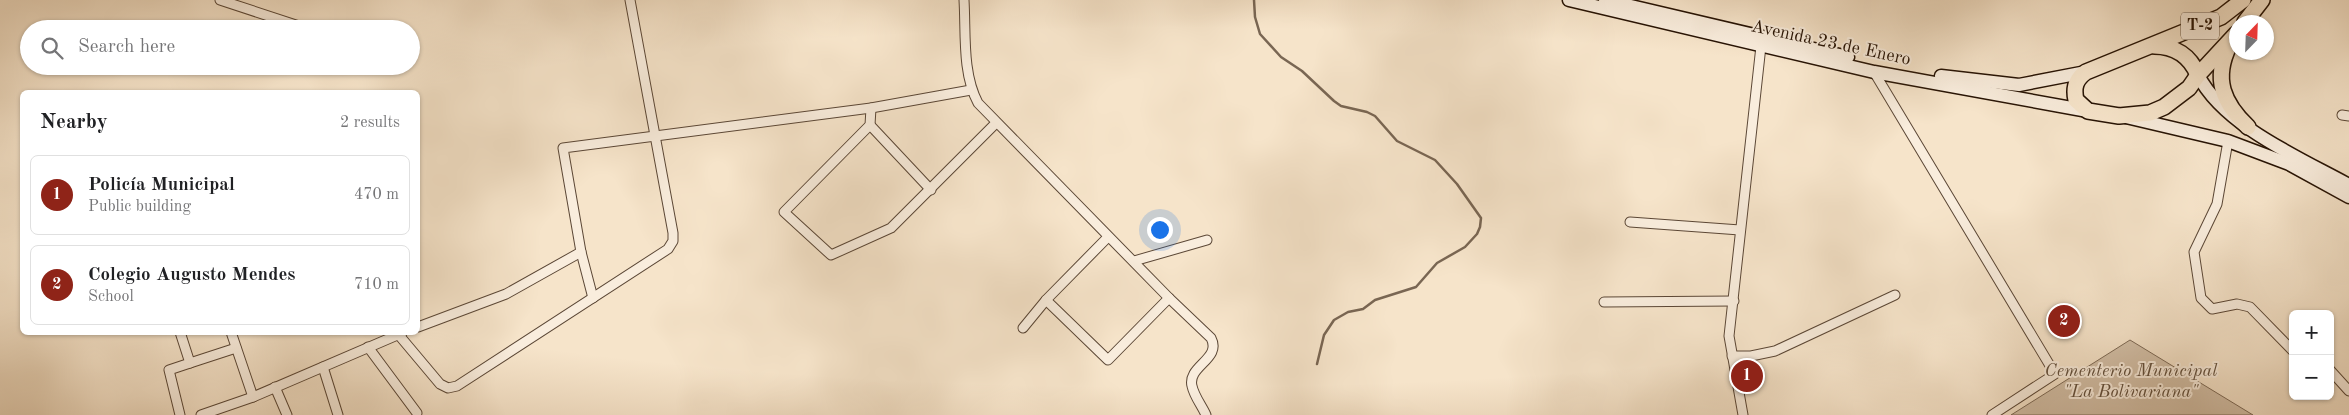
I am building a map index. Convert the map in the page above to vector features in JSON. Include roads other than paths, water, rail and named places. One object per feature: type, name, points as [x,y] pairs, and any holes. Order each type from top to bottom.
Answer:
[{"type":"highway","name":"T-2","points":[[2086,72],[2221,17],[2243,0]]},
{"type":"highway","name":"T-2","points":[[2250,15],[2262,0]]},
{"type":"highway","name":"T-2","points":[[2088,110],[2119,116],[2142,114],[2164,107],[2183,93],[2229,43]]},
{"type":"highway","name":"T-2","points":[[2153,46],[2167,47],[2180,53],[2191,62],[2198,75]]},
{"type":"highway","name":"T-2","points":[[2229,47],[2223,58],[2221,78],[2224,97],[2234,114],[2248,127]]},
{"type":"highway","points":[[2086,72],[2075,84],[2074,92],[2076,100],[2088,110]]},
{"type":"main road","name":"Avenida 23 de Enero","points":[[1569,0],[1874,72],[2088,110]]},
{"type":"main road","name":"Avenida 23 de Enero","points":[[1605,0],[1940,76],[2019,85],[2086,72]]},
{"type":"main road","points":[[2198,75],[2214,100],[2248,127],[2349,185]]},
{"type":"main road","points":[[2119,116],[2228,141],[2289,164],[2349,198]]},
{"type":"street","points":[[220,0],[281,20]]},
{"type":"street","points":[[402,335],[440,384],[448,388],[457,386],[668,249],[673,241],[630,0]]},
{"type":"street","points":[[964,0],[968,73],[971,90],[978,103],[1214,343],[1213,352],[1194,375],[1191,385],[1206,415]]},
{"type":"street","points":[[1743,415],[1729,336],[1760,46]]},
{"type":"street","points":[[1874,72],[2055,374],[1992,415]]},
{"type":"street","points":[[593,298],[581,252],[563,148],[871,108],[971,90]]},
{"type":"street","points":[[871,108],[870,125],[784,212],[831,255],[891,228],[996,123]]},
{"type":"street","points":[[870,125],[931,190]]},
{"type":"street","points":[[2228,141],[2217,204],[2194,252],[2201,298],[2212,309],[2237,304],[2250,307],[2289,347]]},
{"type":"street","points":[[1630,222],[1740,230]]},
{"type":"street","points":[[1023,328],[1046,300],[1108,237]]},
{"type":"street","points":[[1134,261],[1207,240]]},
{"type":"street","points":[[420,326],[506,294],[581,252]]},
{"type":"street","points":[[1732,356],[1763,354],[1775,351],[1894,295]]},
{"type":"street","points":[[1046,300],[1108,360],[1169,298]]},
{"type":"street","points":[[1604,302],[1734,301]]},
{"type":"street","points":[[181,335],[190,363]]},
{"type":"street","points":[[232,335],[253,396]]},
{"type":"street","points":[[201,415],[275,387],[395,335]]},
{"type":"street","points":[[368,347],[417,413]]},
{"type":"street","points":[[180,415],[169,370],[236,348]]},
{"type":"street","points":[[323,367],[338,415]]},
{"type":"street","points":[[2334,374],[2349,391]]},
{"type":"street","points":[[275,387],[286,415]]},
{"type":"waterway","points":[[1254,0],[1255,17],[1260,34],[1281,57],[1302,71],[1341,106],[1367,112],[1375,116],[1397,141],[1435,160],[1457,184],[1481,218],[1477,234],[1465,247],[1437,263],[1416,287],[1375,300],[1363,309],[1348,312],[1334,320],[1324,335],[1317,364]]},
{"type":"place","name":"Colegio Augusto Mendes","points":[[2064,321]]},
{"type":"place","name":"Policía Municipal","points":[[1747,376]]},
{"type":"park label","name":"Cementerio Municipal \"La Bolivariana\"","points":[[2131,381]]}]
